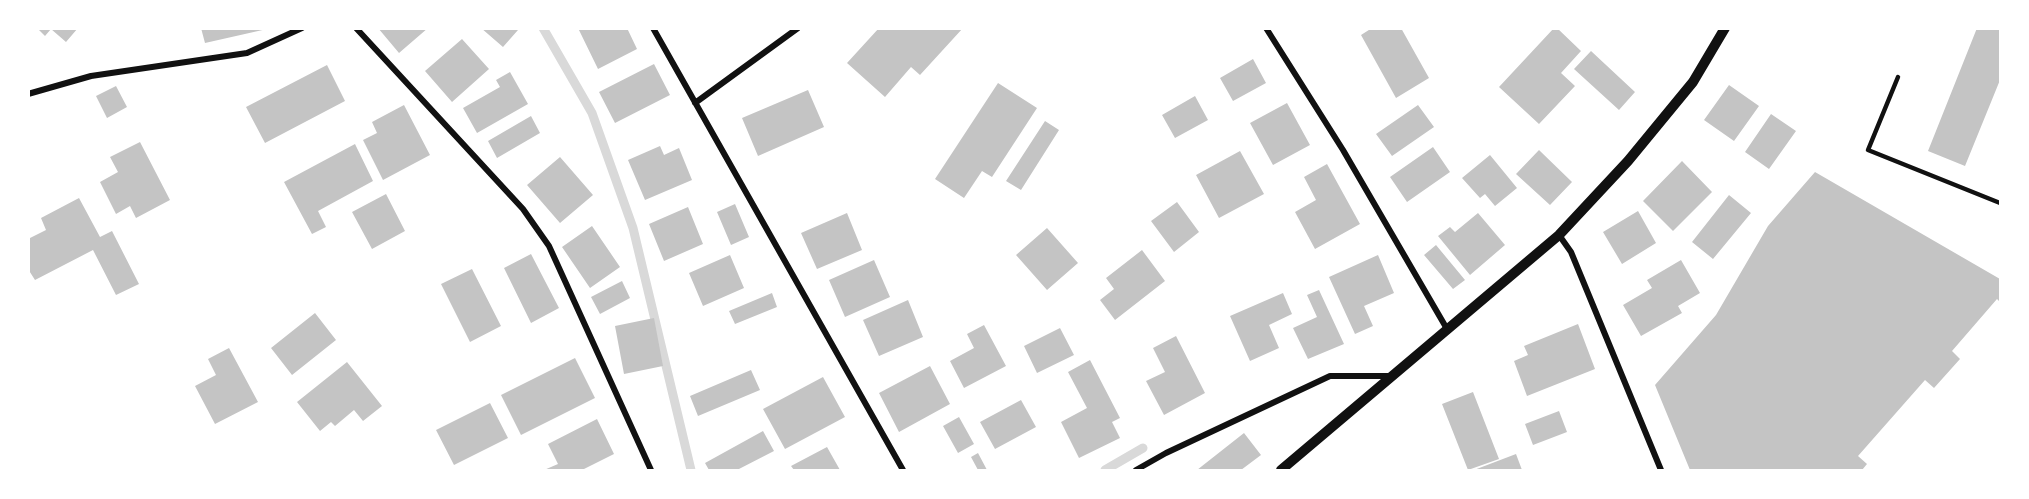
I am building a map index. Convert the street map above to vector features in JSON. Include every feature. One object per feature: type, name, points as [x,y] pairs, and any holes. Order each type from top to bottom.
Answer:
[{"type":"street","points":[[28,94],[91,75],[247,53],[302,28]]},
{"type":"street","points":[[356,28],[523,209],[549,246],[651,471]]},
{"type":"street","points":[[653,28],[903,471]]},
{"type":"street","points":[[695,103],[798,28]]},
{"type":"street","points":[[1266,28],[1310,95],[1447,329]]},
{"type":"street","points":[[1281,471],[1559,235],[1628,161],[1693,82],[1725,28]]},
{"type":"street","points":[[1559,235],[1571,252],[1661,471]]},
{"type":"street","points":[[1136,471],[1166,453],[1330,376],[1392,376]]},
{"type":"lane","points":[[1898,77],[1868,150],[2001,203]]},
{"type":"building","points":[[37,28],[78,28],[66,42],[51,29],[45,36]]},
{"type":"building","points":[[201,28],[267,28],[267,29],[205,43]]},
{"type":"building","points":[[378,28],[428,28],[399,53]]},
{"type":"building","points":[[481,28],[517,28],[518,30],[503,47]]},
{"type":"building","points":[[578,28],[627,28],[637,49],[598,69]]},
{"type":"building","points":[[879,28],[963,28],[920,75],[911,67],[885,97],[847,63]]},
{"type":"building","points":[[1372,28],[1401,28],[1429,78],[1396,98],[1361,35]]},
{"type":"building","points":[[1554,28],[1557,28],[1581,51],[1561,73],[1575,86],[1539,124],[1499,87]]},
{"type":"building","points":[[1977,28],[2000,28],[2000,80],[1965,166],[1928,151]]},
{"type":"building","points":[[462,39],[489,69],[452,102],[425,71]]},
{"type":"building","points":[[1591,51],[1635,92],[1619,110],[1574,69]]},
{"type":"building","points":[[1253,59],[1266,83],[1233,101],[1220,78]]},
{"type":"building","points":[[654,64],[670,95],[615,123],[599,92]]},
{"type":"building","points":[[327,65],[345,101],[265,143],[246,107]]},
{"type":"building","points":[[510,72],[528,104],[477,133],[463,108],[500,87],[496,80]]},
{"type":"building","points":[[998,83],[1037,108],[992,177],[982,171],[964,198],[935,179]]},
{"type":"building","points":[[1729,85],[1759,106],[1734,141],[1704,120]]},
{"type":"building","points":[[116,86],[127,107],[107,118],[96,96]]},
{"type":"building","points":[[808,90],[824,127],[758,156],[742,118]]},
{"type":"building","points":[[1195,96],[1208,120],[1175,138],[1162,115]]},
{"type":"building","points":[[1287,103],[1310,145],[1273,165],[1250,123]]},
{"type":"building","points":[[404,105],[430,155],[383,180],[363,140],[377,133],[372,122]]},
{"type":"building","points":[[1418,105],[1434,127],[1392,156],[1376,134]]},
{"type":"building","points":[[1771,114],[1796,131],[1769,169],[1745,152]]},
{"type":"building","points":[[531,116],[540,133],[497,158],[488,141]]},
{"type":"building","points":[[1045,121],[1059,130],[1021,190],[1006,181]]},
{"type":"building","points":[[140,142],[170,200],[136,218],[130,206],[116,214],[100,182],[118,172],[110,157]]},
{"type":"building","points":[[355,144],[373,181],[318,211],[326,227],[312,234],[284,182]]},
{"type":"building","points":[[660,146],[664,155],[679,148],[692,180],[645,200],[628,160]]},
{"type":"building","points":[[1433,147],[1450,172],[1407,202],[1390,177]]},
{"type":"building","points":[[1539,150],[1572,182],[1550,205],[1516,174]]},
{"type":"building","points":[[1240,151],[1264,194],[1219,218],[1196,175]]},
{"type":"building","points":[[1490,155],[1517,188],[1495,206],[1485,194],[1480,198],[1462,178]]},
{"type":"building","points":[[560,157],[593,195],[560,223],[527,185]]},
{"type":"building","points":[[1682,161],[1712,192],[1673,231],[1643,201]]},
{"type":"building","points":[[1327,164],[1360,224],[1315,249],[1295,212],[1316,200],[1304,177]]},
{"type":"building","points":[[1815,172],[2000,279],[2000,302],[1997,299],[1952,351],[1960,359],[1934,388],[1925,380],[1858,456],[1867,464],[1862,470],[1690,470],[1655,385],[1716,315],[1768,226]]},
{"type":"building","points":[[386,194],[405,231],[372,249],[352,212]]},
{"type":"building","points":[[1729,195],[1751,213],[1713,259],[1692,242]]},
{"type":"building","points":[[79,198],[100,237],[112,231],[139,284],[116,295],[93,250],[35,280],[28,269],[28,239],[46,230],[41,218]]},
{"type":"building","points":[[1177,202],[1199,232],[1174,252],[1151,221]]},
{"type":"building","points":[[735,204],[749,237],[731,245],[717,212]]},
{"type":"building","points":[[688,207],[703,244],[664,261],[649,224]]},
{"type":"building","points":[[1638,211],[1656,243],[1622,264],[1603,232]]},
{"type":"building","points":[[847,213],[862,250],[817,269],[801,233]]},
{"type":"building","points":[[1478,213],[1505,245],[1470,275],[1438,236],[1450,227],[1455,232]]},
{"type":"building","points":[[592,226],[620,267],[590,288],[562,247]]},
{"type":"building","points":[[1047,228],[1078,263],[1047,290],[1016,255]]},
{"type":"building","points":[[1436,245],[1465,280],[1453,289],[1424,255]]},
{"type":"building","points":[[1142,250],[1165,281],[1115,320],[1100,300],[1114,289],[1106,278]]},
{"type":"building","points":[[531,254],[559,308],[531,323],[504,268]]},
{"type":"building","points":[[730,255],[744,288],[703,306],[689,273]]},
{"type":"building","points":[[1378,255],[1394,293],[1364,306],[1373,326],[1355,334],[1329,277]]},
{"type":"building","points":[[874,260],[890,297],[845,317],[829,280]]},
{"type":"building","points":[[1681,260],[1700,293],[1678,306],[1682,313],[1641,336],[1623,305],[1652,288],[1647,280]]},
{"type":"building","points":[[472,269],[501,326],[470,342],[441,284]]},
{"type":"building","points":[[622,281],[630,298],[600,314],[591,297]]},
{"type":"building","points":[[1319,290],[1344,344],[1308,359],[1293,328],[1317,317],[1307,295]]},
{"type":"building","points":[[772,293],[777,307],[735,324],[729,311]]},
{"type":"building","points":[[1283,293],[1292,314],[1269,325],[1279,348],[1250,361],[1230,316]]},
{"type":"building","points":[[908,300],[923,337],[879,356],[863,320]]},
{"type":"building","points":[[315,313],[336,340],[292,375],[271,348]]},
{"type":"building","points":[[654,318],[663,366],[624,374],[615,326]]},
{"type":"building","points":[[1578,324],[1595,369],[1527,396],[1514,361],[1528,355],[1524,346]]},
{"type":"building","points":[[984,325],[1006,366],[964,388],[950,361],[974,348],[967,334]]},
{"type":"building","points":[[1060,328],[1074,355],[1037,373],[1024,346]]},
{"type":"building","points":[[1176,336],[1205,393],[1164,415],[1146,381],[1165,372],[1153,348]]},
{"type":"building","points":[[229,348],[258,402],[215,424],[195,386],[216,375],[208,359]]},
{"type":"building","points":[[575,358],[595,398],[521,435],[501,395]]},
{"type":"building","points":[[1090,360],[1120,418],[1112,422],[1120,438],[1079,458],[1061,422],[1087,408],[1068,372]]},
{"type":"building","points":[[347,362],[382,406],[363,421],[354,410],[335,426],[331,422],[320,431],[297,402]]},
{"type":"building","points":[[930,366],[950,404],[899,432],[879,393]]},
{"type":"building","points":[[751,370],[760,390],[698,416],[690,396]]},
{"type":"building","points":[[823,377],[845,417],[785,449],[763,409]]},
{"type":"building","points":[[1473,392],[1499,459],[1468,470],[1442,404]]},
{"type":"building","points":[[1021,400],[1036,427],[995,449],[980,422]]},
{"type":"building","points":[[490,403],[508,438],[454,465],[436,430]]},
{"type":"building","points":[[1559,411],[1567,432],[1533,445],[1525,424]]},
{"type":"building","points":[[959,417],[974,444],[958,453],[943,426]]},
{"type":"building","points":[[597,419],[614,454],[582,470],[544,470],[558,464],[548,444]]},
{"type":"building","points":[[763,431],[774,451],[737,470],[709,470],[705,463]]},
{"type":"building","points":[[1244,433],[1261,455],[1241,470],[1197,470]]},
{"type":"building","points":[[827,447],[840,470],[794,470],[791,466]]},
{"type":"building","points":[[978,453],[987,470],[978,470],[971,457]]},
{"type":"building","points":[[1516,454],[1522,470],[1474,470]]},
{"type":"waterway","points":[[543,28],[592,113],[633,228],[691,470]]},
{"type":"waterway","points":[[1105,470],[1143,448]]}]
